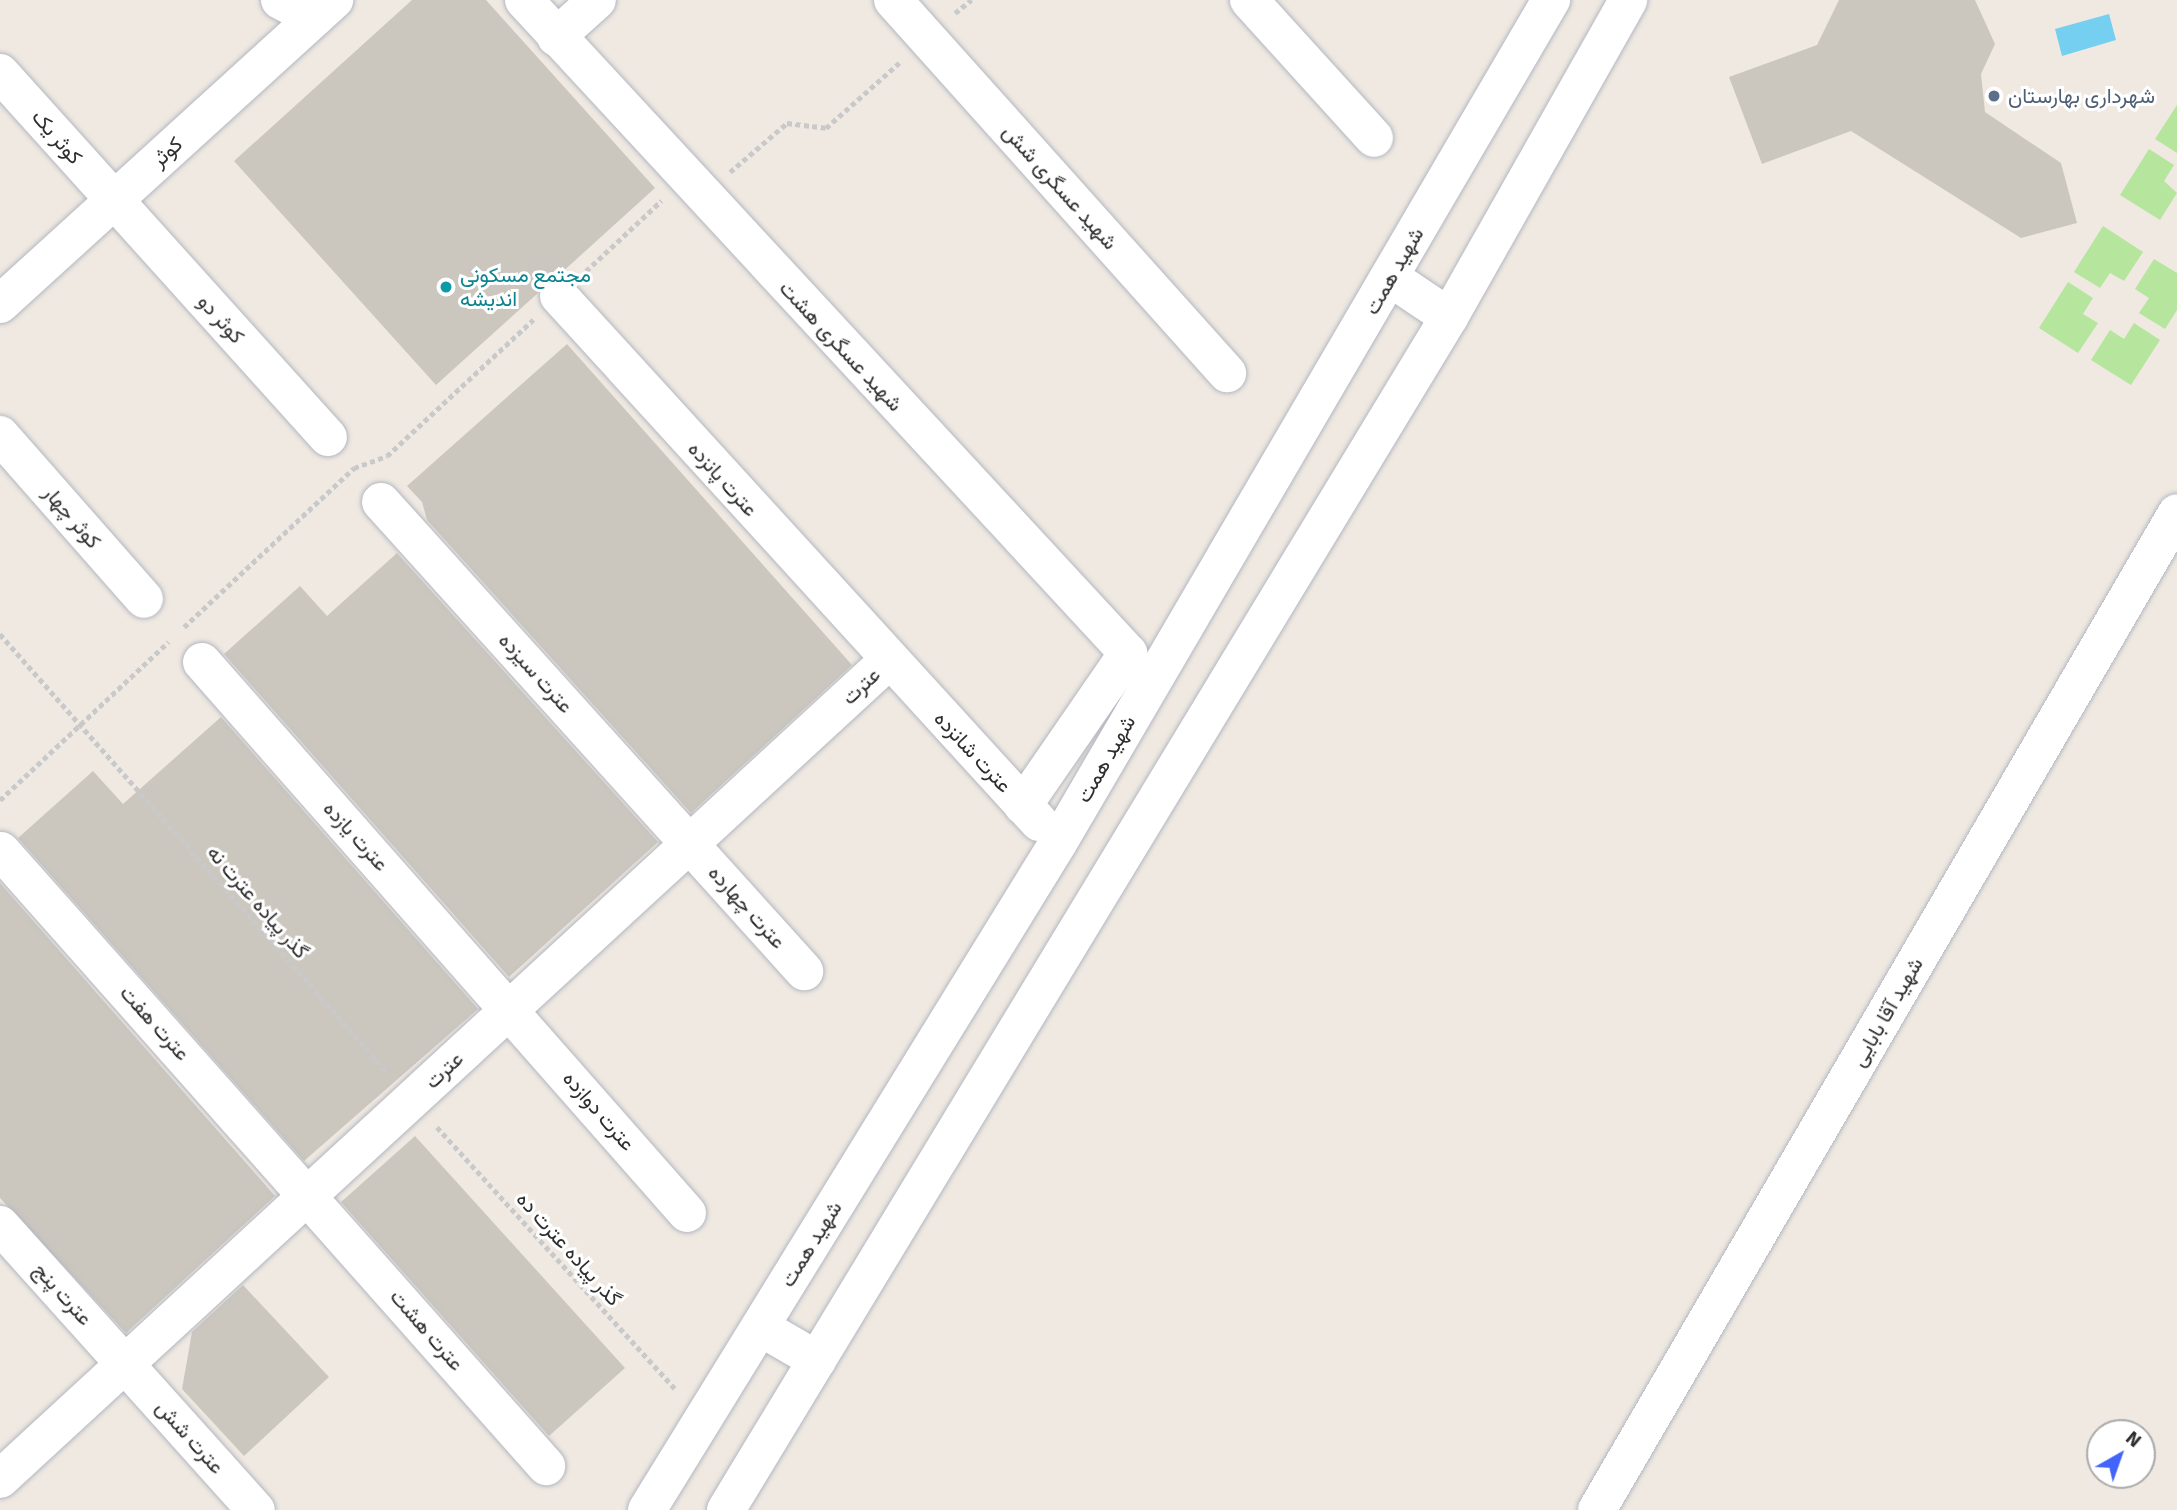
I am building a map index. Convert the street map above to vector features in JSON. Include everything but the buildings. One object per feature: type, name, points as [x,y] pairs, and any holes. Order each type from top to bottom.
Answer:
[{"type":"street","points":[[280,0],[318,6]]},
{"type":"street","name":"شهید عسگری هشت","points":[[524,0],[693,188],[1128,653],[1023,805]]},
{"type":"street","points":[[556,37],[597,0]]},
{"type":"street","name":"شهید عسگری شش","points":[[893,0],[1227,373]]},
{"type":"street","points":[[1249,0],[1374,138]]},
{"type":"street","name":"شهید همت","points":[[647,1510],[1058,843],[1391,278],[1551,0]]},
{"type":"street","points":[[726,1510],[1449,317],[1628,0]]},
{"type":"street","name":"کوثر","points":[[0,304],[113,201],[318,6]]},
{"type":"street","name":"کوثر یک","points":[[0,73],[113,201]]},
{"type":"street","name":"کوثر دو","points":[[113,201],[328,437]]},
{"type":"street","points":[[1391,278],[1449,317]]},
{"type":"street","name":"عترت پانزده","points":[[559,296],[888,661]]},
{"type":"street","name":"کوثر چهار","points":[[0,435],[144,599]]},
{"type":"street","name":"عترت سیزده","points":[[381,502],[690,844]]},
{"type":"street","name":"شهید آقا بابایی","points":[[1597,1510],[2177,513]]},
{"type":"street","name":"عترت شانزده","points":[[888,661],[1058,843]]},
{"type":"street","name":"عترت","points":[[0,1479],[888,661]]},
{"type":"street","name":"عترت یازده","points":[[202,662],[510,1009]]},
{"type":"street","name":"عترت چهارده","points":[[690,844],[804,971]]},
{"type":"street","name":"عترت هفت","points":[[1,851],[308,1195]]},
{"type":"street","name":"عترت دوازده","points":[[510,1009],[687,1213]]},
{"type":"street","name":"عترت هشت","points":[[308,1195],[546,1465]]},
{"type":"street","name":"عترت پنج","points":[[0,1225],[125,1364]]},
{"type":"street","points":[[760,1327],[817,1360]]},
{"type":"street","name":"عترت شش","points":[[125,1364],[256,1510]]},
{"type":"path","points":[[0,800],[354,468],[387,456],[559,296],[693,188],[787,123],[826,128],[971,0]]},
{"type":"path","name":"گذر پیاده عترت نه","points":[[0,634],[412,1100]]},
{"type":"path","name":"گذر پیاده عترت ده","points":[[412,1100],[703,1419]]},
{"type":"green space","points":[[2177,105],[2177,153],[2155,139]]},
{"type":"green space","points":[[2149,149],[2174,165],[2164,181],[2177,193],[2160,220],[2120,195]]},
{"type":"green space","points":[[2103,226],[2143,252],[2124,281],[2110,273],[2100,288],[2074,272]]},
{"type":"green space","points":[[2154,259],[2177,273],[2177,310],[2165,329],[2139,313],[2149,298],[2135,289]]},
{"type":"green space","points":[[2068,282],[2093,298],[2083,314],[2098,323],[2078,353],[2039,328]]},
{"type":"green space","points":[[2134,323],[2160,340],[2131,385],[2091,360],[2110,330],[2124,339]]},
{"type":"water","points":[[2109,14],[2116,40],[2062,56],[2055,29]]},
{"type":"place","name":"شهرداری بهارستان","points":[[1994,96]]},
{"type":"place","name":"مجتمع مسکونی اندیشه","points":[[446,287]]}]
